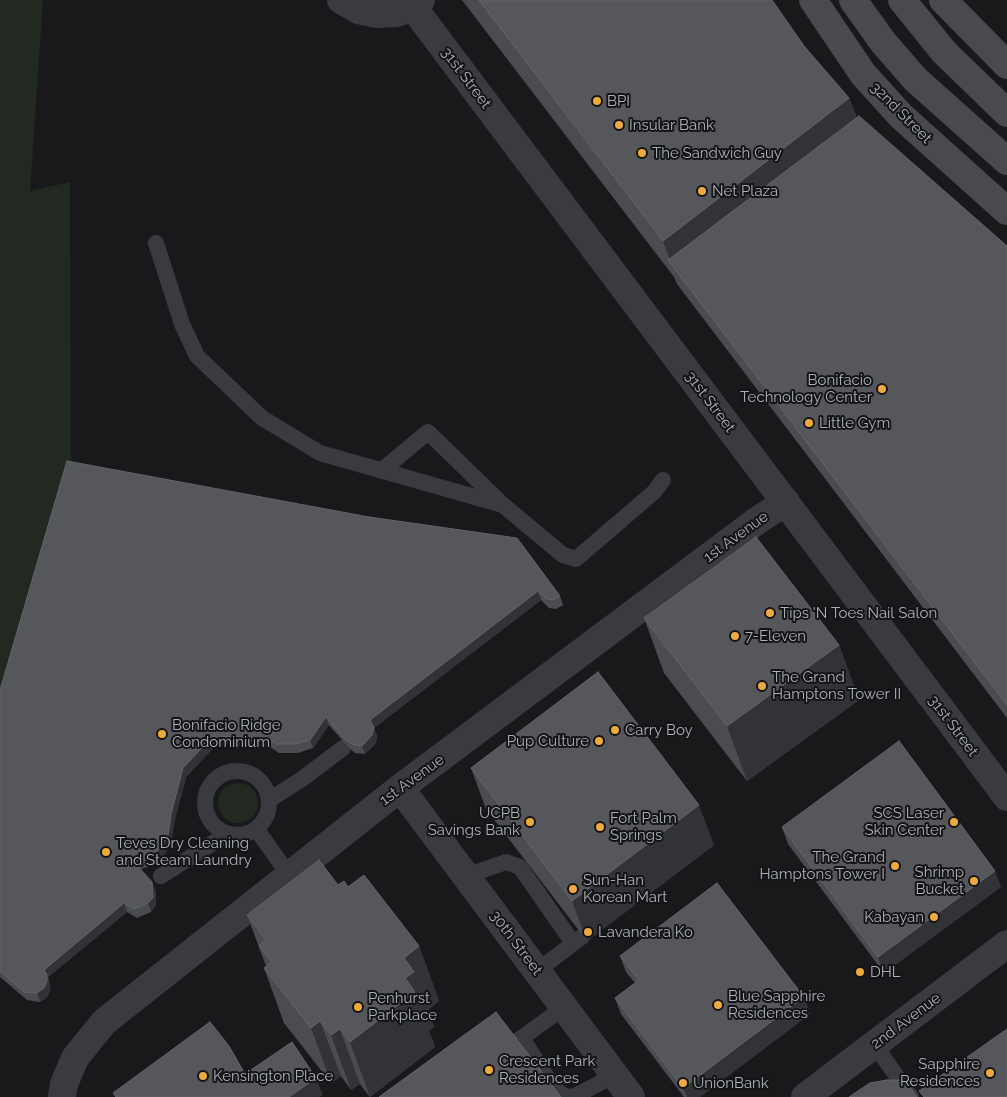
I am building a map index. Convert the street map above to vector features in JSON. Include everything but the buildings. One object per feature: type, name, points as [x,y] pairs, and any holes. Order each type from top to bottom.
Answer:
[{"type":"main road","name":"32nd Street","points":[[813,0],[863,74],[901,116],[1007,211]]},
{"type":"main road","points":[[853,0],[883,42],[915,78],[1007,161]]},
{"type":"main road","points":[[902,0],[944,52],[1007,113]]},
{"type":"main road","points":[[942,0],[1007,66]]},
{"type":"street","points":[[341,0],[358,10],[377,14],[397,13],[417,4]]},
{"type":"street","name":"31st Street","points":[[417,4],[1007,797]]},
{"type":"street","name":"1st Avenue","points":[[63,1090],[75,1058],[104,1022],[400,788],[758,520],[786,502]]},
{"type":"street","name":"30th Street","points":[[400,788],[563,1008],[632,1097]]},
{"type":"street","name":"2nd Avenue","points":[[804,1097],[1007,944]]},
{"type":"lane","points":[[156,243],[182,324],[197,356],[262,418],[320,453],[503,505]]},
{"type":"lane","points":[[381,471],[428,432],[503,505],[563,555],[576,559],[654,492],[663,480]]},
{"type":"lane","points":[[269,800],[302,780],[343,748]]},
{"type":"lane","points":[[230,771],[252,774],[263,785],[269,800],[268,810],[257,830],[238,835],[227,834],[218,829],[206,811],[207,790],[212,782],[230,771]]},
{"type":"lane","points":[[257,830],[289,875]]},
{"type":"lane","points":[[161,876],[227,834]]},
{"type":"lane","points":[[466,876],[506,862],[520,867],[578,940],[537,971]]},
{"type":"lane","points":[[563,1008],[518,1041],[554,1088],[562,1095],[572,1097],[615,1076]]},
{"type":"lane","points":[[874,1045],[912,1097]]},
{"type":"shaded area","points":[[0,0],[43,0],[30,191],[70,182],[71,469],[0,708]]},
{"type":"shaded area","points":[[238,783],[252,789],[258,803],[252,817],[238,823],[224,817],[218,803],[224,789]]},
{"type":"place","name":"BPI","points":[[597,101]]},
{"type":"place","name":"Insular Bank","points":[[619,125]]},
{"type":"place","name":"The Sandwich Guy","points":[[642,153]]},
{"type":"place","name":"Net Plaza","points":[[702,191]]},
{"type":"place","name":"Bonifacio Technology Center","points":[[882,389]]},
{"type":"place","name":"Little Gym","points":[[809,423]]},
{"type":"place","name":"Tips 'N Toes Nail Salon","points":[[770,613]]},
{"type":"place","name":"7-Eleven","points":[[735,636]]},
{"type":"place","name":"The Grand Hamptons Tower II","points":[[762,686]]},
{"type":"place","name":"Carry Boy","points":[[615,730]]},
{"type":"place","name":"Bonifacio Ridge Condominium","points":[[162,734]]},
{"type":"place","name":"Pup Culture","points":[[599,741]]},
{"type":"place","name":"UCPB Savings Bank","points":[[530,822]]},
{"type":"place","name":"SCS Laser Skin Center","points":[[954,822]]},
{"type":"place","name":"Fort Palm Springs","points":[[600,827]]},
{"type":"place","name":"Teves Dry Cleaning and Steam Laundry","points":[[106,852]]},
{"type":"place","name":"The Grand Hamptons Tower I","points":[[895,866]]},
{"type":"place","name":"Shrimp Bucket","points":[[974,881]]},
{"type":"place","name":"Sun-Han Korean Mart","points":[[573,889]]},
{"type":"place","name":"Kabayan","points":[[934,917]]},
{"type":"place","name":"Lavandera Ko","points":[[588,932]]},
{"type":"place","name":"DHL","points":[[860,972]]},
{"type":"place","name":"Blue Sapphire Residences","points":[[718,1005]]},
{"type":"place","name":"Penhurst Parkplace","points":[[358,1007]]},
{"type":"place","name":"Crescent Park Residences","points":[[489,1070]]},
{"type":"place","name":"Sapphire Residences","points":[[990,1073]]},
{"type":"place","name":"Kensington Place","points":[[203,1076]]},
{"type":"place","name":"UnionBank","points":[[683,1083]]}]
